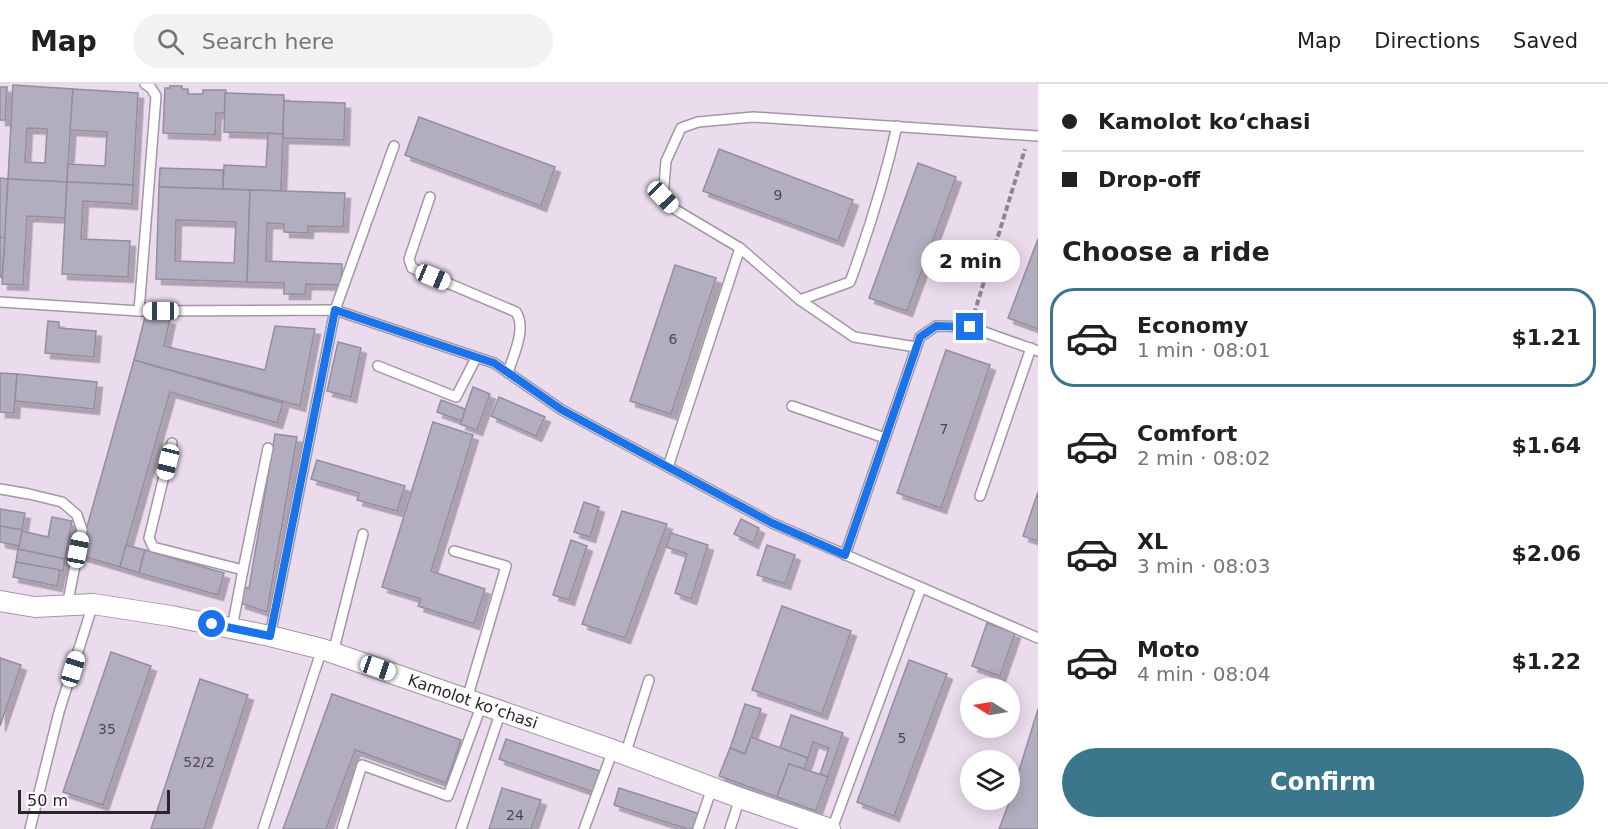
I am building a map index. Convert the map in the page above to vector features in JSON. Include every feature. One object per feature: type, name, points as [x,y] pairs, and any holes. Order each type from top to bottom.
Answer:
[{"type":"street","name":"Kamolot koʻchasi","points":[[0,601],[35,607],[93,604],[232,628],[328,651],[831,829]]},
{"type":"lane","points":[[140,311],[156,96],[151,87],[146,84]]},
{"type":"lane","points":[[916,347],[854,337],[800,300],[740,248],[676,210],[663,197],[666,161],[681,128],[698,122],[753,117],[1034,136]]},
{"type":"lane","points":[[800,300],[850,282],[877,203],[897,126]]},
{"type":"lane","points":[[270,636],[335,310],[394,146]]},
{"type":"lane","points":[[430,196],[409,259],[412,268],[516,312],[520,318],[520,331],[508,373]]},
{"type":"lane","points":[[668,467],[740,248]]},
{"type":"lane","points":[[0,302],[140,311],[335,310],[494,363],[562,410],[772,523],[1038,638]]},
{"type":"lane","points":[[845,555],[916,347],[920,337],[936,326],[970,327],[1034,350],[980,496]]},
{"type":"lane","points":[[378,366],[456,397],[476,358]]},
{"type":"lane","points":[[792,406],[885,438]]},
{"type":"lane","points":[[172,443],[149,538],[153,547],[243,570]]},
{"type":"lane","points":[[232,628],[268,448]]},
{"type":"lane","points":[[0,489],[62,502],[77,515],[82,530],[68,606]]},
{"type":"lane","points":[[263,829],[328,651],[363,534]]},
{"type":"lane","points":[[454,550],[506,566],[461,829]]},
{"type":"lane","points":[[831,829],[921,588]]},
{"type":"lane","points":[[30,829],[59,712],[93,604]]},
{"type":"lane","points":[[585,829],[649,681]]},
{"type":"lane","points":[[342,829],[362,765],[448,796],[483,705]]},
{"type":"lane","points":[[698,829],[712,788]]},
{"type":"lane","points":[[730,829],[740,798]]},
{"type":"path","points":[[970,327],[1034,136]]},
{"type":"building","points":[[13,85],[73,89],[67,182],[8,179]],"holes":[[[27,128],[47,129],[45,163],[25,162]]]},
{"type":"building","points":[[170,86],[182,86],[182,89],[188,89],[188,94],[203,94],[203,90],[226,90],[225,113],[216,113],[215,135],[163,133],[165,88],[170,88]]},
{"type":"building","points":[[0,87],[7,87],[5,120],[0,120]]},
{"type":"building","points":[[73,89],[138,93],[133,185],[67,182],[68,164],[105,166],[107,132],[70,130]]},
{"type":"building","points":[[225,93],[284,95],[283,134],[224,132]]},
{"type":"building","points":[[284,101],[345,103],[344,140],[283,138]]},
{"type":"building","points":[[419,117],[555,167],[541,206],[405,155]]},
{"type":"building","points":[[268,133],[283,134],[281,191],[223,189],[224,165],[266,167]]},
{"type":"building","points":[[719,149],[853,200],[838,241],[703,191]]},
{"type":"building","points":[[918,163],[956,177],[907,311],[869,298]]},
{"type":"building","points":[[160,168],[223,170],[223,189],[159,187]]},
{"type":"building","points":[[0,178],[8,179],[5,238],[0,237]]},
{"type":"building","points":[[8,179],[67,182],[65,218],[27,216],[23,285],[2,284]]},
{"type":"building","points":[[67,182],[133,185],[132,204],[83,201],[81,239],[130,241],[128,277],[62,274]]},
{"type":"building","points":[[159,187],[250,190],[247,282],[156,279]],"holes":[[[176,220],[236,222],[234,263],[175,261]]]},
{"type":"building","points":[[250,190],[345,193],[343,227],[308,226],[308,233],[284,232],[284,224],[267,223],[266,261],[342,264],[341,285],[306,284],[305,294],[284,294],[284,283],[247,282]]},
{"type":"building","points":[[0,237],[5,238],[2,277],[0,277]]},
{"type":"building","points":[[1038,239],[1038,329],[1008,318]]},
{"type":"building","points":[[675,265],[716,278],[671,414],[630,401]]},
{"type":"building","points":[[145,317],[170,319],[164,346],[265,370],[275,326],[315,329],[300,406],[134,360]]},
{"type":"building","points":[[48,321],[59,322],[59,328],[96,331],[94,357],[45,353]]},
{"type":"building","points":[[338,342],[361,348],[351,397],[327,391]]},
{"type":"building","points":[[946,350],[990,365],[941,508],[897,493]]},
{"type":"building","points":[[134,360],[283,403],[277,423],[170,392],[120,567],[79,555]]},
{"type":"building","points":[[0,373],[17,374],[14,413],[0,412]]},
{"type":"building","points":[[17,374],[97,382],[94,409],[15,401]]},
{"type":"building","points":[[473,387],[490,394],[477,430],[460,424]]},
{"type":"building","points":[[499,397],[545,417],[536,436],[491,416]]},
{"type":"building","points":[[441,400],[465,409],[462,421],[437,412]]},
{"type":"building","points":[[433,422],[473,435],[431,571],[485,589],[474,624],[418,606],[421,599],[382,587]]},
{"type":"building","points":[[275,434],[297,437],[267,612],[240,603],[243,587],[249,588]]},
{"type":"building","points":[[317,460],[405,486],[397,511],[357,500],[359,493],[311,479]]},
{"type":"building","points":[[1038,492],[1038,541],[1023,536]]},
{"type":"building","points":[[584,502],[599,507],[590,537],[574,532]]},
{"type":"building","points":[[0,509],[25,513],[22,530],[0,526]]},
{"type":"building","points":[[622,511],[667,524],[625,638],[582,624]]},
{"type":"building","points":[[52,517],[72,521],[65,559],[18,549],[22,531],[48,537]]},
{"type":"building","points":[[741,519],[759,528],[753,543],[734,534]]},
{"type":"building","points":[[0,526],[22,530],[19,546],[0,542]]},
{"type":"building","points":[[671,533],[708,545],[691,599],[675,593],[687,554],[666,547]]},
{"type":"building","points":[[571,540],[587,546],[569,600],[553,595]]},
{"type":"building","points":[[126,545],[145,550],[139,573],[120,567]]},
{"type":"building","points":[[767,545],[795,555],[785,584],[757,575]]},
{"type":"building","points":[[18,549],[65,559],[63,571],[16,562]]},
{"type":"building","points":[[145,550],[224,573],[218,595],[139,573]]},
{"type":"building","points":[[16,562],[60,570],[57,586],[13,577]]},
{"type":"building","points":[[782,606],[851,631],[822,714],[752,690]]},
{"type":"building","points":[[987,623],[1015,633],[1000,676],[972,666]]},
{"type":"building","points":[[111,652],[151,666],[103,805],[63,792]]},
{"type":"building","points":[[0,658],[21,665],[0,726]]},
{"type":"building","points":[[909,660],[947,674],[894,816],[857,802]]},
{"type":"building","points":[[200,679],[248,695],[204,829],[151,829]]},
{"type":"building","points":[[332,694],[461,740],[446,783],[355,750],[326,829],[283,829]]},
{"type":"building","points":[[745,704],[761,709],[745,754],[730,748]]},
{"type":"building","points":[[1038,709],[1038,829],[999,829],[1006,810],[1020,810],[1020,768]]},
{"type":"building","points":[[791,715],[843,733],[828,777],[820,774],[829,748],[813,742],[808,758],[780,748]]},
{"type":"building","points":[[751,737],[808,758],[804,769],[789,764],[777,797],[719,776],[730,748],[745,754]]},
{"type":"building","points":[[506,739],[600,771],[593,792],[499,759]]},
{"type":"building","points":[[789,764],[828,777],[816,811],[777,797]]},
{"type":"building","points":[[502,788],[541,800],[531,829],[489,829]]},
{"type":"building","points":[[619,788],[700,814],[694,829],[687,829],[614,805]]},
{"type":"route","points":[[212,624],[270,636],[335,310],[494,363],[562,410],[772,523],[845,555],[920,337],[936,326],[970,327]]}]
